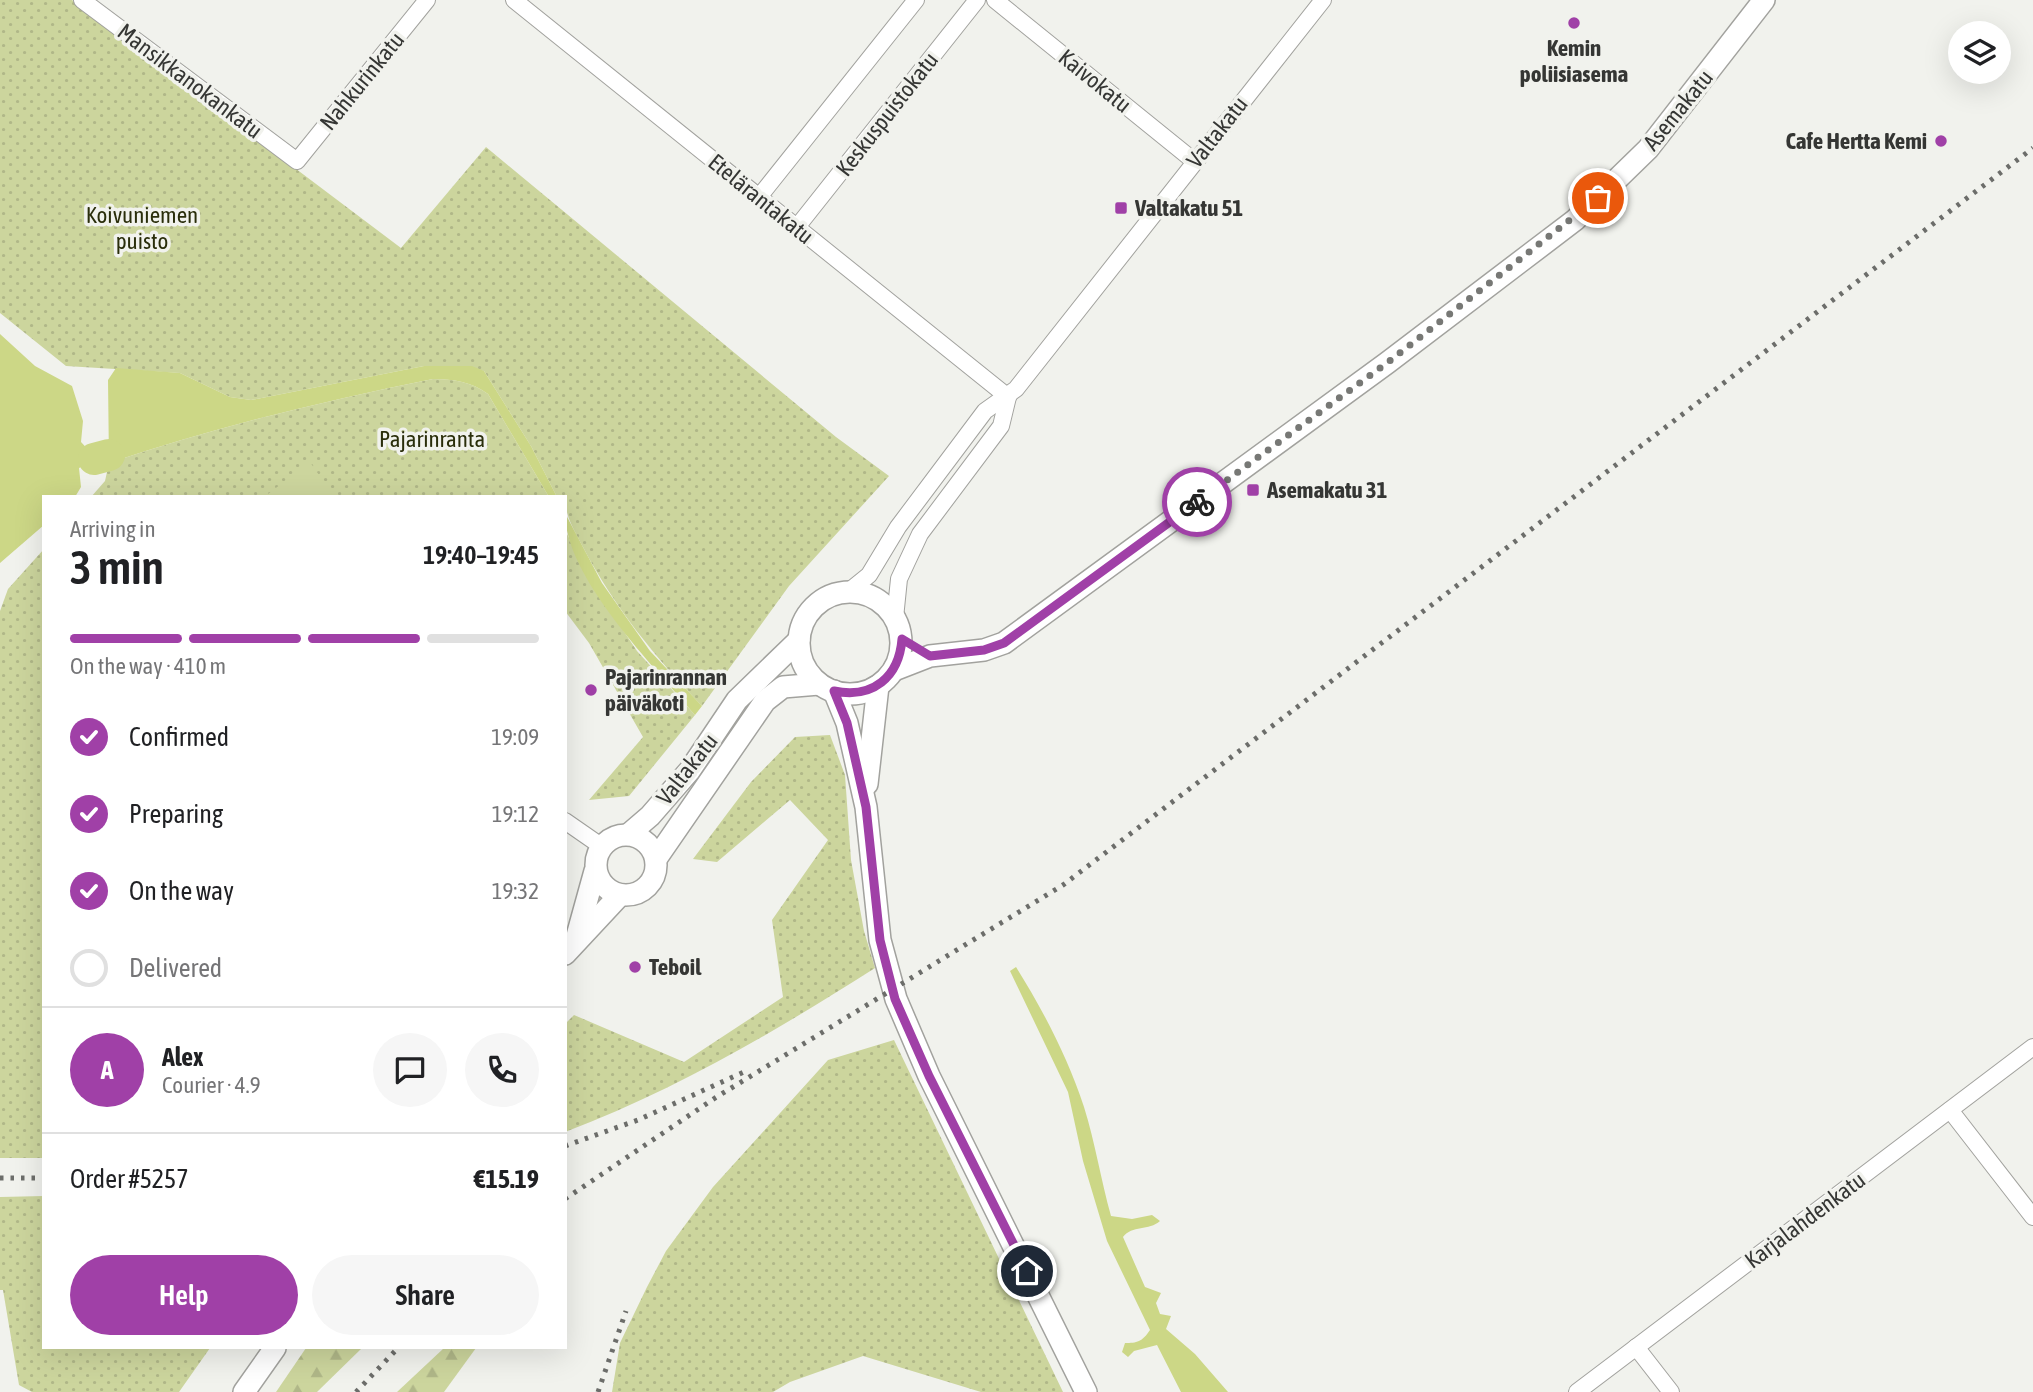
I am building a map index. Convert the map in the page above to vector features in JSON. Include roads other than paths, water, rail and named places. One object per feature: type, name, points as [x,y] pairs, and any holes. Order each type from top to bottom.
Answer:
[{"type":"main road","name":"Asemakatu","points":[[894,670],[930,656],[984,650],[1004,643],[1387,363],[1575,220],[1648,149],[1764,0]]},
{"type":"main road","points":[[827,688],[849,694],[878,686],[894,670],[902,639],[895,618],[876,598],[848,592],[834,594],[809,612],[799,640],[801,657],[808,672],[827,688],[847,723],[866,807],[880,940],[895,999],[929,1076],[1087,1389]]},
{"type":"main road","points":[[902,639],[930,656]]},
{"type":"main road","name":"Valtakatu","points":[[629,834],[650,816],[690,770],[737,701],[799,640]]},
{"type":"main road","points":[[866,807],[878,686]]},
{"type":"main road","name":"Valtakatu","points":[[656,859],[765,701],[783,687],[827,688]]},
{"type":"main road","points":[[570,948],[601,846],[613,836],[629,834],[641,838],[651,847],[656,859],[656,869],[647,887],[639,893],[620,895],[604,887],[595,871]]},
{"type":"main road","points":[[570,948],[620,895]]},
{"type":"main road","points":[[244,1392],[274,1349]]},
{"type":"street","name":"Mansikkanokankatu","points":[[82,0],[297,161]]},
{"type":"street","name":"Nahkurinkatu","points":[[297,161],[427,0]]},
{"type":"street","name":"Etelärantakatu","points":[[514,0],[1008,397]]},
{"type":"street","name":"Keskuspuistokatu","points":[[759,197],[916,0]]},
{"type":"street","name":"Keskuspuistokatu","points":[[797,227],[977,0]]},
{"type":"street","name":"Kaivokatu","points":[[995,0],[1194,161]]},
{"type":"street","name":"Valtakatu","points":[[848,592],[869,575],[898,527],[985,411],[1008,397],[1323,0]]},
{"type":"street","name":"Valtakatu","points":[[895,618],[899,579],[920,534],[1001,426],[1008,397]]},
{"type":"street","points":[[567,822],[601,846]]},
{"type":"street","name":"Karjalahdenkatu","points":[[1577,1392],[2033,1047]]},
{"type":"street","points":[[1951,1110],[2033,1217]]},
{"type":"street","points":[[1636,1347],[1671,1392]]},
{"type":"waterway","points":[[94,459],[109,455]]},
{"type":"railway","points":[[567,1198],[715,1098],[1063,885],[2033,148]]},
{"type":"railway","points":[[567,1145],[638,1120],[746,1071]]},
{"type":"railway","points":[[0,1178],[42,1178]]},
{"type":"railway","points":[[598,1392],[626,1311]]},
{"type":"railway","points":[[356,1392],[397,1349]]},
{"type":"place","name":"Kemin poliisiasema","points":[[1574,23]]},
{"type":"place","name":"Cafe Hertta Kemi","points":[[1941,141]]},
{"type":"place","name":"Valtakatu 51","points":[[1121,208]]},
{"type":"place","name":"Asemakatu 31","points":[[1253,490]]},
{"type":"place","name":"Pajarinrannan päiväkoti","points":[[591,690]]},
{"type":"place","name":"Teboil","points":[[635,967]]},
{"type":"park label","name":"Koivuniemen puisto","points":[[142,228]]},
{"type":"park label","name":"Pajarinranta","points":[[432,439]]}]
